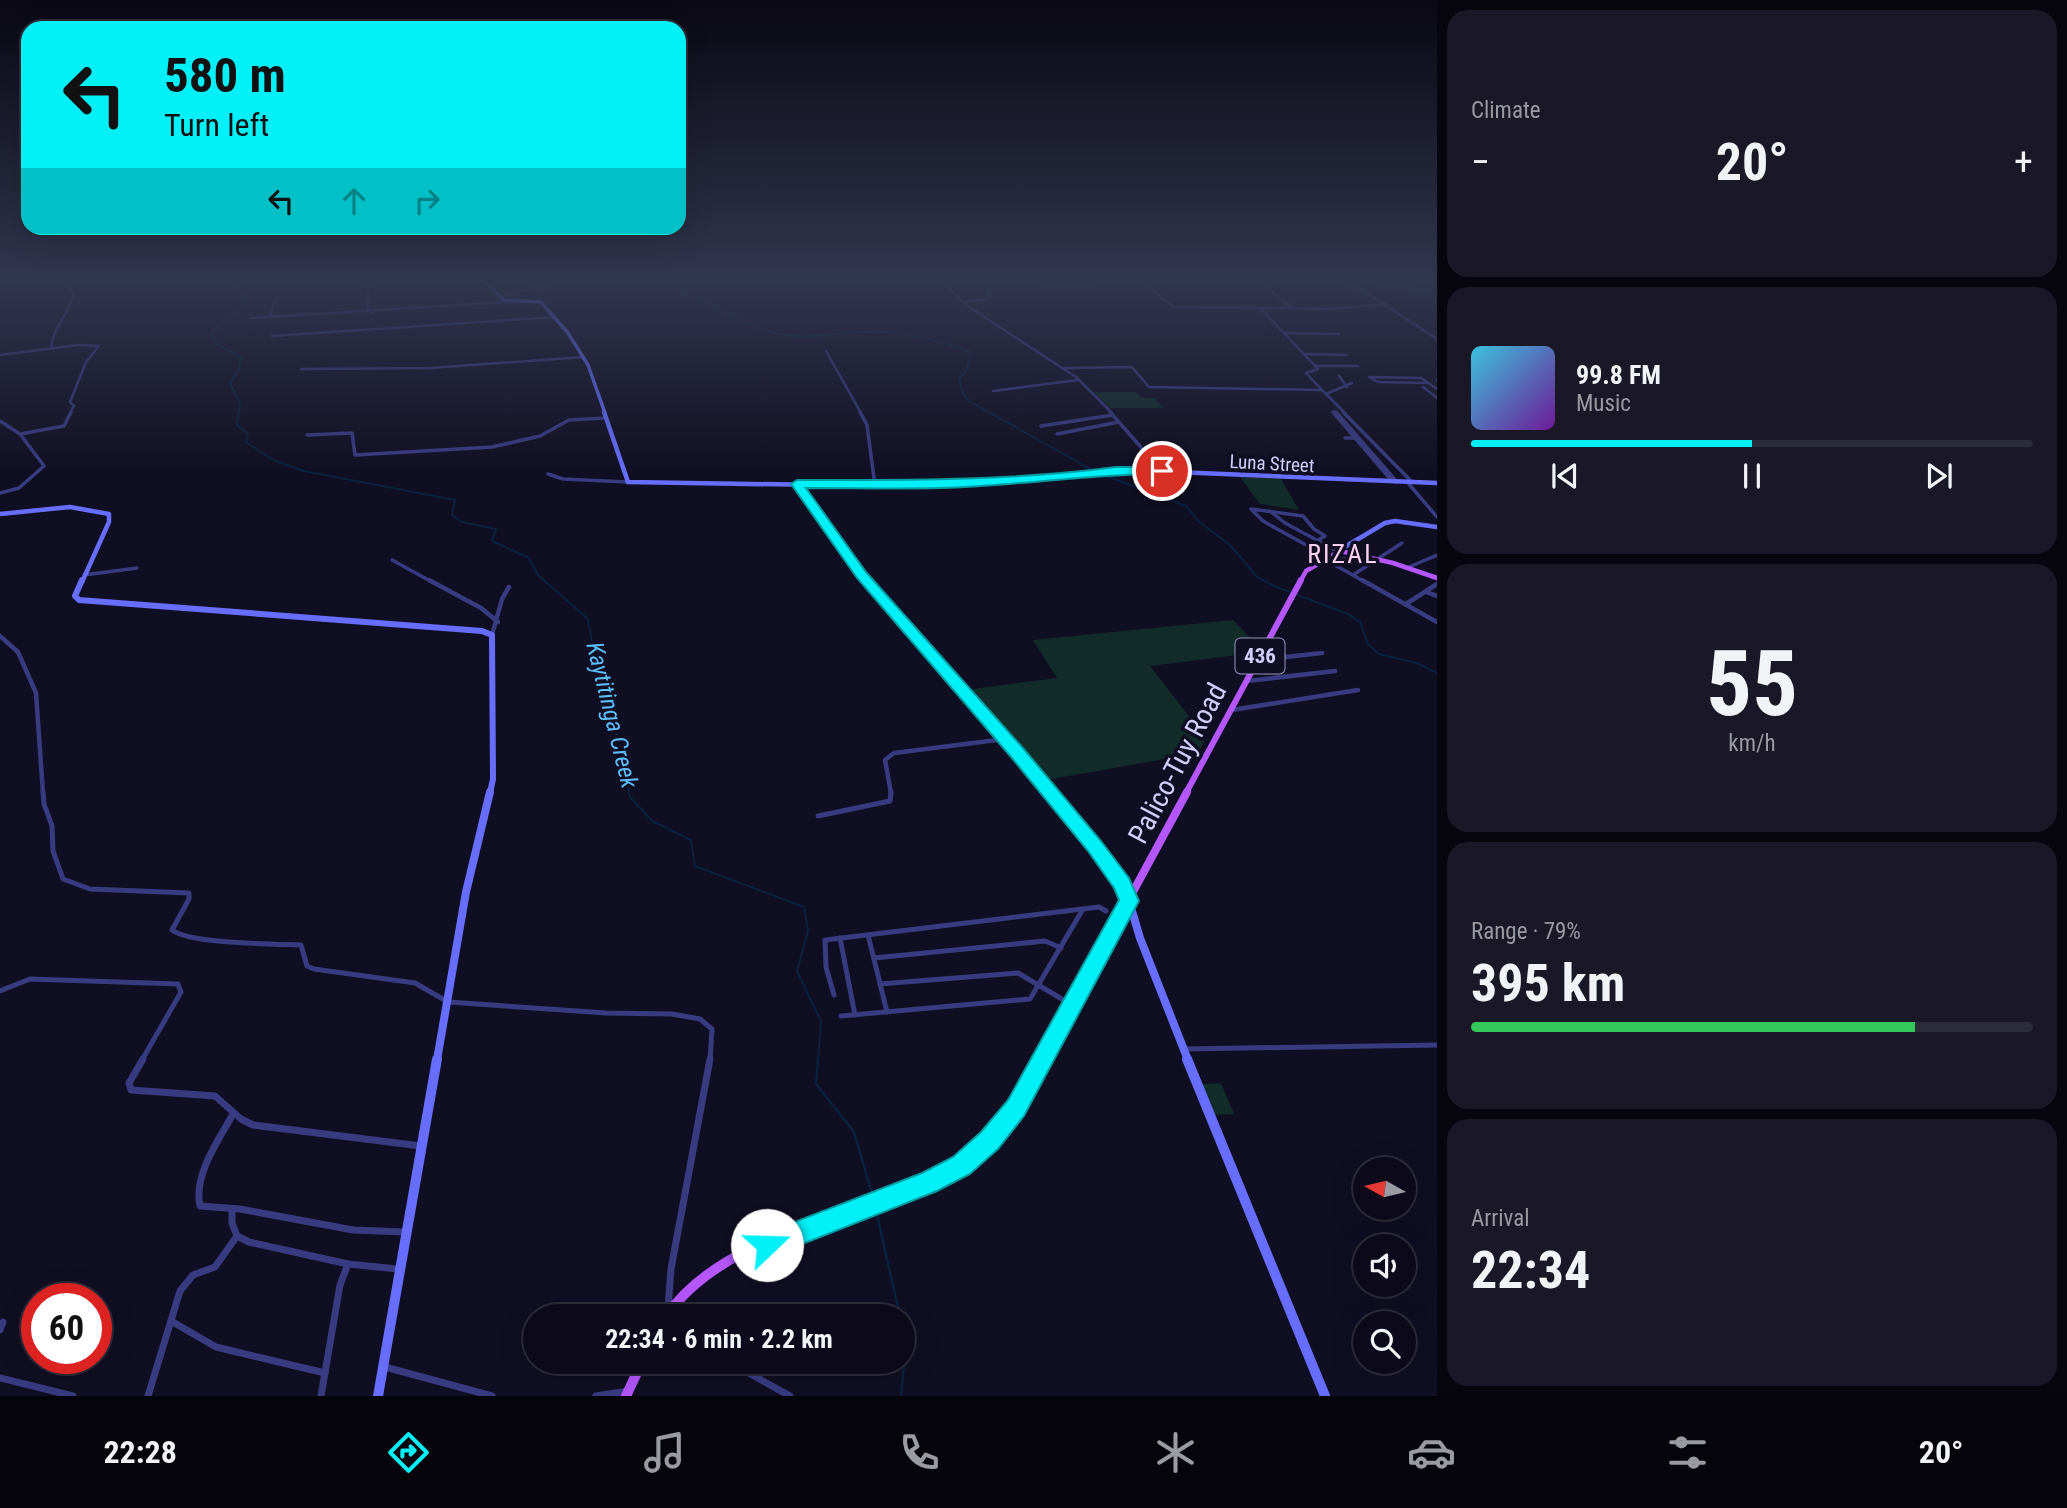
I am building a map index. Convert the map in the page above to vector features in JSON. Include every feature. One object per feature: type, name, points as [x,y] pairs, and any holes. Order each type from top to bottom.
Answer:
[{"type":"main road","points":[[1337,551],[1338,556],[1377,559],[1437,578]]},
{"type":"main road","name":"Palico-Tuy Road","points":[[678,1304],[709,1272],[743,1255],[893,1197],[961,1165],[990,1141],[1016,1108],[1306,572],[1337,551]]},
{"type":"main road","points":[[1325,561],[1347,556]]},
{"type":"main road","points":[[628,1393],[637,1374]]},
{"type":"street","points":[[0,355],[90,344]]},
{"type":"street","points":[[20,434],[64,426],[74,406],[70,402],[86,362],[99,346],[92,344]]},
{"type":"street","points":[[548,474],[563,479],[628,482],[583,357],[575,344]]},
{"type":"street","points":[[1024,344],[1065,368],[1079,380],[1162,471]]},
{"type":"street","points":[[1296,344],[1319,370],[1306,373],[1436,514]]},
{"type":"street","points":[[825,351],[867,425],[875,486]]},
{"type":"street","points":[[1305,354],[1347,355]]},
{"type":"street","points":[[301,369],[430,368],[583,357]]},
{"type":"street","points":[[1315,365],[1358,366]]},
{"type":"street","points":[[1065,368],[1132,368],[1149,387],[1322,390]]},
{"type":"street","points":[[1339,376],[1347,387]]},
{"type":"street","points":[[1429,383],[1378,382],[1369,377],[1421,378],[1429,383],[1437,390]]},
{"type":"street","points":[[993,391],[1079,380]]},
{"type":"street","points":[[1326,394],[1352,383]]},
{"type":"street","points":[[1423,387],[1437,398]]},
{"type":"street","points":[[1429,391],[1437,390]]},
{"type":"street","points":[[1358,438],[1333,412],[1336,412],[1358,438],[1395,482]]},
{"type":"street","points":[[1041,426],[1113,415]]},
{"type":"street","points":[[307,435],[352,433],[355,454],[391,454],[492,447],[540,436],[569,420],[606,418]]},
{"type":"street","points":[[0,421],[20,434],[44,466],[19,488],[0,493]]},
{"type":"street","points":[[1057,434],[1119,422]]},
{"type":"street","points":[[1345,438],[1358,438]]},
{"type":"street","name":"Luna Street","points":[[628,482],[875,486],[1106,471],[1162,471],[1437,483]]},
{"type":"street","points":[[797,484],[862,575],[1005,739],[1122,884],[1183,1049],[1322,1393]]},
{"type":"street","points":[[0,514],[70,507],[109,514],[109,522],[75,596],[79,600],[482,631],[492,635]]},
{"type":"street","points":[[1251,509],[1270,511],[1303,516],[1314,529],[1325,536],[1308,546],[1263,521],[1251,509]]},
{"type":"street","points":[[1270,511],[1285,523],[1337,551]]},
{"type":"street","name":"436","points":[[1337,551],[1390,522],[1437,527]]},
{"type":"street","name":"436","points":[[1347,556],[1348,547],[1368,532]]},
{"type":"street","points":[[1353,575],[1402,543]]},
{"type":"street","points":[[1409,567],[1437,555]]},
{"type":"street","points":[[391,560],[481,608],[498,621]]},
{"type":"street","points":[[1325,561],[1437,622]]},
{"type":"street","points":[[83,576],[137,568]]},
{"type":"street","points":[[1405,605],[1437,584]]},
{"type":"street","points":[[378,1396],[466,892],[493,779],[492,635],[502,599],[509,587]]},
{"type":"street","points":[[1426,592],[1437,596]]},
{"type":"street","points":[[0,636],[6,638],[19,652],[36,693],[44,804],[52,826],[53,851],[63,879],[90,889],[189,893],[189,899],[172,930],[177,934],[213,940],[301,945],[307,966],[314,969],[415,983],[448,1002],[582,1012],[672,1014],[700,1019],[712,1028],[707,1071],[671,1269],[668,1304]]},
{"type":"street","points":[[1258,660],[1322,653]]},
{"type":"street","points":[[1247,681],[1335,671]]},
{"type":"street","points":[[1232,710],[1358,690]]},
{"type":"street","points":[[818,816],[890,801],[892,796],[885,760],[894,753],[1005,739]]},
{"type":"street","points":[[834,995],[826,968],[825,940],[1083,909],[1099,908],[1106,911]]},
{"type":"street","points":[[841,1016],[1027,1001],[1040,985],[1083,909]]},
{"type":"street","points":[[868,935],[887,1012]]},
{"type":"street","points":[[840,938],[855,1015]]},
{"type":"street","points":[[874,958],[1045,941],[1061,948]]},
{"type":"street","points":[[880,984],[1014,973],[1072,1005]]},
{"type":"street","points":[[0,991],[30,979],[178,984],[181,992],[128,1087],[140,1092],[215,1096],[223,1100],[240,1120],[253,1125],[421,1146]]},
{"type":"street","points":[[1183,1049],[1437,1045]]},
{"type":"street","points":[[233,1114],[212,1155],[197,1201],[200,1206],[353,1230],[405,1232]]},
{"type":"street","points":[[232,1209],[232,1223],[237,1236],[249,1242],[348,1264],[399,1269]]},
{"type":"street","points":[[148,1396],[180,1291],[193,1275],[215,1267],[237,1236]]},
{"type":"street","points":[[321,1396],[340,1285],[348,1264]]},
{"type":"street","points":[[171,1321],[216,1348],[325,1373]]},
{"type":"street","points":[[383,1367],[492,1396]]},
{"type":"street","points":[[751,1374],[790,1396]]},
{"type":"street","points":[[0,1378],[73,1396]]},
{"type":"street","points":[[596,1396],[628,1393]]},
{"type":"green space","points":[[1094,392],[1136,392],[1142,398],[1155,398],[1163,408],[1110,408]]},
{"type":"green space","points":[[1240,477],[1281,479],[1299,510],[1260,504]]},
{"type":"green space","points":[[1233,620],[1257,645],[1254,653],[1150,666],[1206,738],[1198,753],[1041,781],[965,690],[1057,678],[1033,640]]},
{"type":"green space","points":[[1221,1083],[1234,1114],[1214,1115],[1202,1084]]},
{"type":"waterway","name":"Kaytitinga Creek","points":[[217,344],[241,357],[239,370],[230,383],[240,403],[237,425],[248,434],[246,442],[273,460],[304,471],[455,500],[452,515],[462,522],[496,529],[492,541],[529,558],[538,575],[588,619],[592,642],[605,677],[630,797],[652,821],[691,840],[695,866],[804,907],[808,931],[797,971],[821,1021],[818,1060]]},
{"type":"waterway","points":[[947,344],[971,352],[967,370],[959,379],[963,394],[969,401],[1096,472]]},
{"type":"waterway","points":[[1101,474],[1186,506],[1198,521],[1230,545],[1257,577],[1348,614],[1360,622],[1368,644],[1379,654],[1417,663],[1437,673]]},
{"type":"waterway","name":"Kaytitinga Creek","points":[[818,1059],[816,1084],[854,1132],[873,1197]]},
{"type":"waterway","name":"Kaytitinga Creek","points":[[875,1206],[897,1304]]},
{"type":"waterway","name":"Kaytitinga Creek","points":[[901,1396],[903,1374]]},
{"type":"district","name":"RIZAL","points":[[1343,554]]},
{"type":"route","points":[[767,1245],[929,1182],[961,1165],[990,1141],[1016,1108],[1030,1084],[1129,901],[1122,884],[1072,818],[862,575],[797,484],[941,484],[1116,470],[1162,471]]}]
